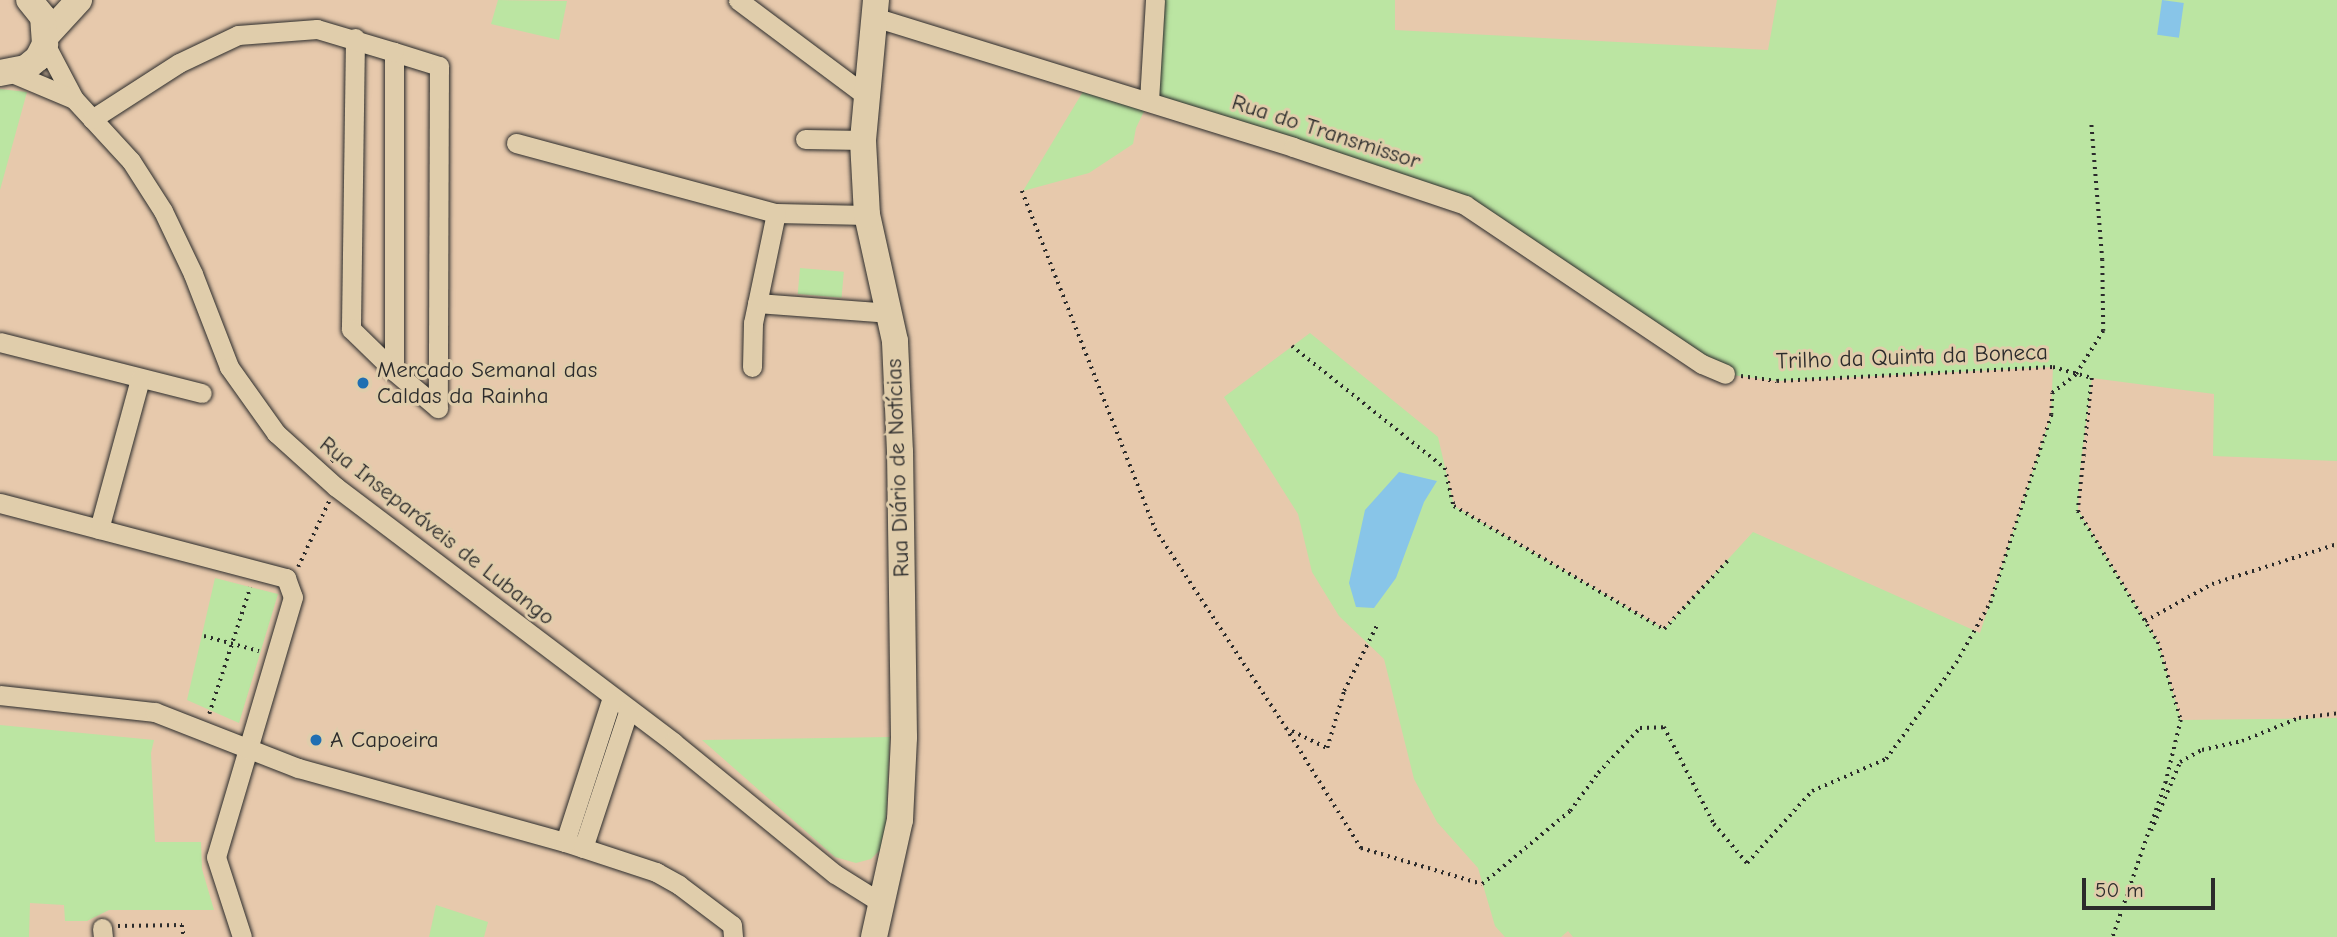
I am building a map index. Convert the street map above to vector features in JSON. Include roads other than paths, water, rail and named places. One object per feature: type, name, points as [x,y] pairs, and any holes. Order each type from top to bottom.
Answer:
[{"type":"main road","points":[[29,0],[43,17],[46,40]]},
{"type":"main road","points":[[6,73],[33,64],[46,40],[79,0]]},
{"type":"main road","name":"Rua Diário de Notícias","points":[[875,8],[863,140],[867,215],[891,313],[900,452],[904,751],[900,820],[878,936]]},
{"type":"street","points":[[738,0],[865,95]]},
{"type":"street","points":[[1149,101],[1155,0]]},
{"type":"street","name":"Rua do Transmissor","points":[[875,8],[1087,85],[1149,101],[1415,186],[1465,205],[1702,364],[1725,374]]},
{"type":"street","points":[[92,118],[179,63],[238,35],[317,29],[355,38],[439,66],[438,408],[394,371],[351,329],[355,38]]},
{"type":"street","name":"Rua Inseparáveis de Lubango","points":[[46,40],[74,99],[131,161],[158,202],[193,274],[229,367],[276,433],[336,487],[621,703],[791,835],[835,874],[883,904]]},
{"type":"street","points":[[394,52],[394,371]]},
{"type":"street","name":"Rua Inseparáveis de Lubango","points":[[6,73],[74,99]]},
{"type":"street","points":[[805,139],[863,140]]},
{"type":"street","points":[[516,143],[776,213],[867,215]]},
{"type":"street","points":[[752,367],[757,303],[776,213]]},
{"type":"street","points":[[757,303],[891,313]]},
{"type":"street","points":[[0,342],[202,393]]},
{"type":"street","points":[[99,529],[140,379]]},
{"type":"street","points":[[0,503],[286,578],[293,597],[216,857],[242,937]]},
{"type":"street","points":[[0,695],[155,712],[298,768],[574,845],[656,872],[679,885],[732,925],[733,937]]},
{"type":"street","points":[[574,845],[621,703]]},
{"type":"water","points":[[2162,0],[2184,3],[2179,38],[2157,35]]},
{"type":"water","points":[[1399,472],[1437,481],[1424,502],[1396,578],[1374,608],[1356,607],[1349,583],[1365,510]]},
{"type":"place","name":"Mercado Semanal das Caldas da Rainha","points":[[363,383]]},
{"type":"place","name":"A Capoeira","points":[[316,740]]}]
